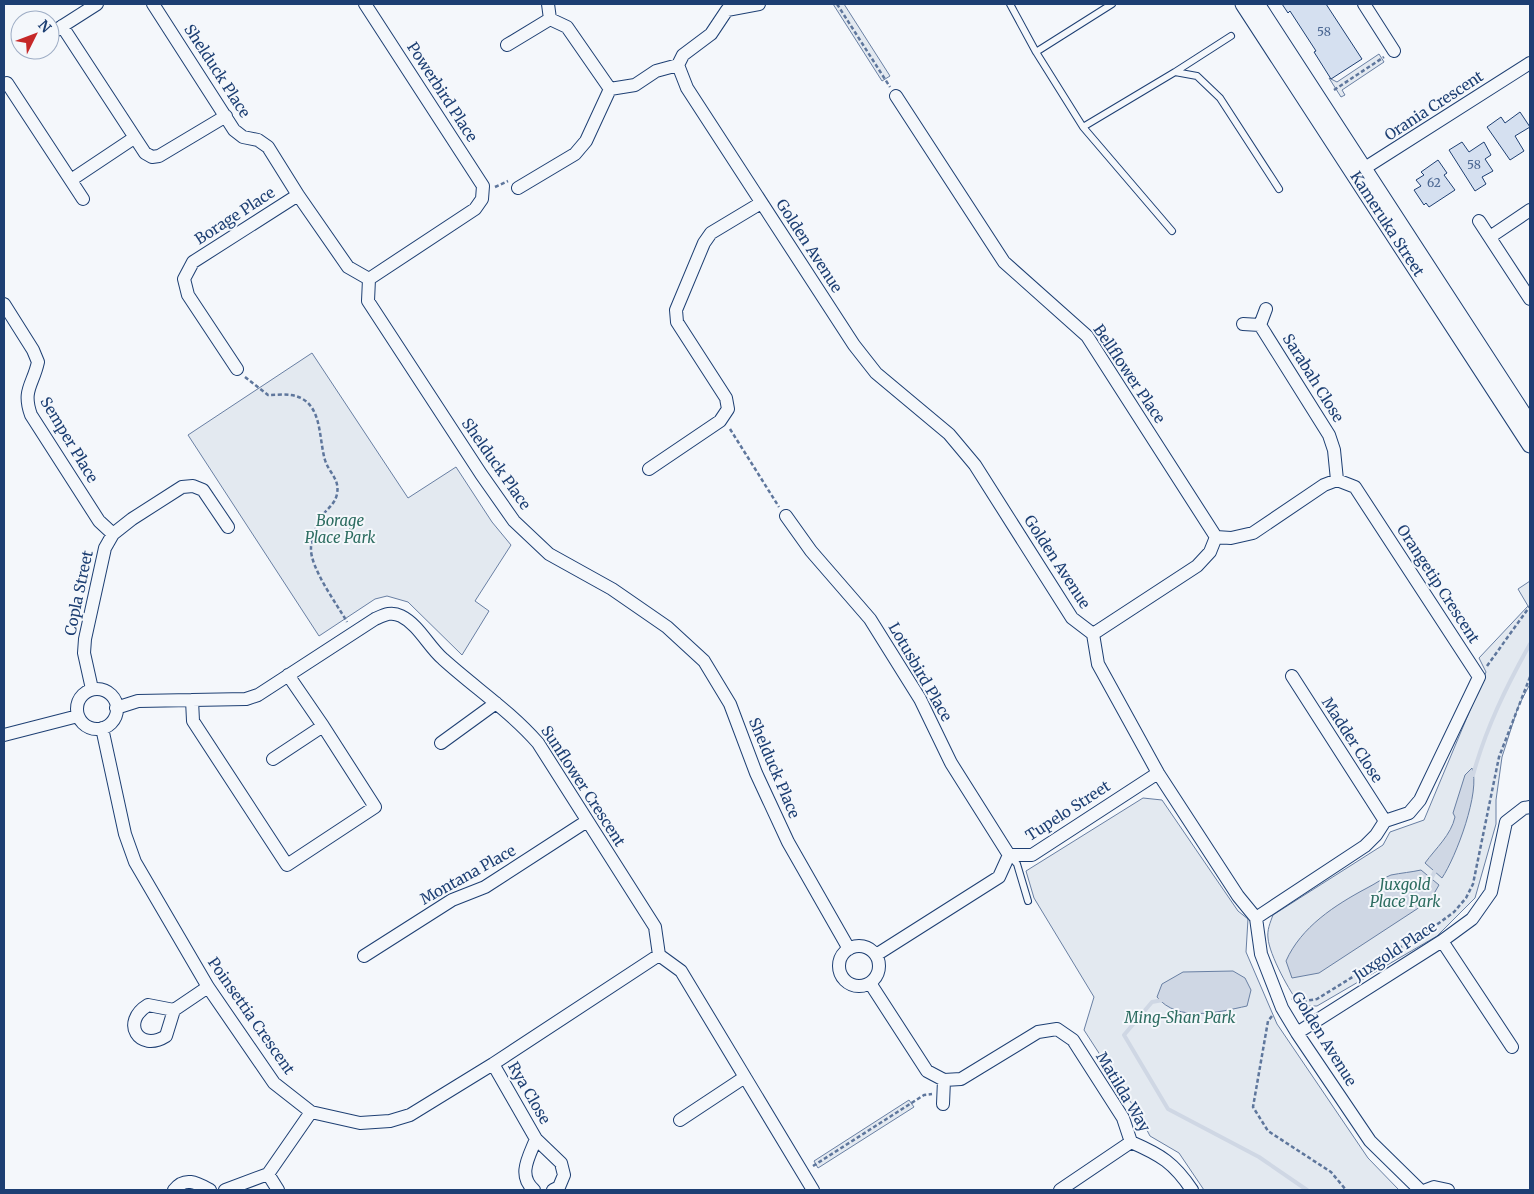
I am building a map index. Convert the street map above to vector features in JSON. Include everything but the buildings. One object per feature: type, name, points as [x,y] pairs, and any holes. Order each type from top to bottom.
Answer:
[{"type":"street","name":"Shelduck Place","points":[[153,4],[234,130],[243,136],[258,140],[268,147],[298,195],[348,267],[369,279],[368,301],[481,474],[514,521],[549,554],[612,589],[667,627],[704,661],[730,704],[756,773],[788,842],[849,949]]},
{"type":"street","name":"Powerbird Place","points":[[365,4],[483,186]]},
{"type":"street","points":[[548,4],[550,19]]},
{"type":"street","points":[[610,90],[635,84],[656,70],[678,65],[683,55],[711,34],[725,7],[759,4]]},
{"type":"street","name":"Kameruka Street","points":[[1243,4],[1360,172],[1530,424]]},
{"type":"street","name":"Kameruka Street","points":[[1257,4],[1530,445]]},
{"type":"street","points":[[1364,4],[1394,51]]},
{"type":"street","points":[[91,5],[62,26],[145,154],[152,157],[159,156],[226,116]]},
{"type":"street","points":[[507,45],[550,19]]},
{"type":"street","points":[[550,19],[567,27],[610,90]]},
{"type":"street","name":"Orania Crescent","points":[[1360,172],[1530,63]]},
{"type":"street","name":"Golden Avenue","points":[[678,65],[687,88],[854,345],[876,373],[949,434],[975,465],[1072,618],[1093,634]]},
{"type":"street","points":[[7,83],[83,199]]},
{"type":"street","points":[[518,188],[575,154],[586,141],[610,90]]},
{"type":"street","name":"Bellflower Place","points":[[896,96],[1004,262],[1087,336],[1216,537]]},
{"type":"street","points":[[71,180],[134,138]]},
{"type":"street","points":[[369,279],[475,209],[482,200],[483,186]]},
{"type":"street","name":"Borage Place","points":[[237,369],[188,295],[184,279],[192,262],[298,195]]},
{"type":"street","points":[[649,468],[720,421],[728,410],[726,398],[677,322],[676,310],[704,243],[711,233],[761,203]]},
{"type":"street","points":[[1490,237],[1530,210]]},
{"type":"street","points":[[1479,221],[1530,299]]},
{"type":"street","name":"Semper Place","points":[[4,304],[33,350],[38,362],[28,389],[26,402],[31,415],[99,521],[113,534]]},
{"type":"street","points":[[1243,324],[1260,325],[1266,309]]},
{"type":"street","name":"Sarabah Close","points":[[1260,325],[1329,435],[1334,450],[1337,480]]},
{"type":"street","points":[[1337,480],[1324,485],[1253,533],[1231,538],[1216,537],[1210,552],[1197,566],[1093,634],[1098,664],[1158,773],[1238,896],[1256,918],[1365,846],[1376,835],[1385,821],[1409,813],[1420,800],[1479,676]]},
{"type":"street","name":"Orangetip Crescent","points":[[1337,480],[1355,487],[1479,676]]},
{"type":"street","name":"Copla Street","points":[[92,690],[84,653],[85,639],[105,548],[113,534],[132,519],[182,487],[193,486],[203,490],[228,527]]},
{"type":"street","name":"Lotusbird Place","points":[[786,516],[811,551],[870,619],[920,699],[951,763],[1009,855]]},
{"type":"street","name":"Sunflower Crescent","points":[[116,708],[138,701],[246,698],[266,690],[375,619],[395,613],[411,622],[443,659],[520,723],[538,743],[655,927],[659,955]]},
{"type":"street","points":[[192,700],[194,721],[287,865],[376,808],[288,675]]},
{"type":"street","name":"Madder Close","points":[[1292,676],[1385,821]]},
{"type":"street","points":[[92,690],[107,691],[112,696],[116,708],[113,720],[102,728],[88,726],[78,716],[78,702],[82,695],[92,690]]},
{"type":"street","points":[[441,743],[496,704]]},
{"type":"street","points":[[4,735],[78,716]]},
{"type":"street","points":[[273,758],[323,726]]},
{"type":"street","name":"Poinsettia Crescent","points":[[102,728],[125,834],[135,862],[208,987],[274,1082],[311,1112],[360,1124],[390,1121],[410,1115],[493,1064],[659,955]]},
{"type":"street","name":"Tupelo Street","points":[[1009,855],[1032,855],[1158,773]]},
{"type":"street","name":"Juxgold Place","points":[[1297,1033],[1442,941],[1472,919],[1491,892],[1506,822],[1524,808],[1530,807]]},
{"type":"street","name":"Montana Place","points":[[364,956],[452,900],[485,887],[587,821]]},
{"type":"street","points":[[876,956],[999,877],[1009,855]]},
{"type":"street","name":"Golden Avenue","points":[[1256,918],[1261,954],[1282,1008],[1297,1033],[1370,1141],[1420,1190]]},
{"type":"street","points":[[1442,941],[1512,1046]]},
{"type":"street","points":[[861,946],[872,951],[876,956],[880,968],[870,984],[864,986],[852,985],[842,977],[839,965],[841,958],[849,949],[861,946]]},
{"type":"street","points":[[659,955],[681,972],[813,1190]]},
{"type":"street","points":[[870,984],[943,1092]]},
{"type":"street","points":[[174,1010],[208,987]]},
{"type":"street","name":"Matilda Way","points":[[943,1092],[1038,1032],[1057,1029],[1074,1040],[1123,1118],[1131,1142],[1153,1152],[1178,1170],[1192,1190]]},
{"type":"street","name":"Rya Close","points":[[493,1064],[536,1139],[561,1163],[564,1175],[559,1187],[553,1190]]},
{"type":"street","points":[[680,1120],[745,1077]]},
{"type":"street","points":[[225,1190],[268,1174],[311,1112]]},
{"type":"street","name":"Rya Close","points":[[534,1190],[526,1183],[523,1171],[536,1139]]},
{"type":"street","points":[[1060,1190],[1131,1142]]},
{"type":"street","points":[[268,1174],[278,1190]]},
{"type":"street","points":[[174,1190],[183,1182],[193,1181],[210,1190]]},
{"type":"street","points":[[1426,1190],[1434,1187],[1448,1190]]},
{"type":"lane","points":[[1010,4],[1036,52],[1083,127],[1172,231]]},
{"type":"lane","points":[[1036,52],[1112,4]]},
{"type":"lane","points":[[1083,127],[1231,36]]},
{"type":"lane","points":[[1175,72],[1197,76],[1220,98],[1279,189]]},
{"type":"lane","points":[[1009,855],[1017,864],[1028,901]]},
{"type":"path","points":[[837,4],[896,96]]},
{"type":"path","points":[[1334,90],[1394,51]]},
{"type":"path","points":[[483,186],[496,187],[511,180],[518,188]]},
{"type":"path","points":[[237,369],[268,395],[289,394],[303,399],[314,410],[318,419],[324,454],[338,488],[333,504],[320,519],[314,533],[311,548],[313,562],[348,623]]},
{"type":"path","points":[[720,421],[732,432],[786,516]]},
{"type":"path","points":[[1479,676],[1530,606]]},
{"type":"path","points":[[1291,1000],[1294,997],[1305,1001],[1316,999],[1435,926],[1454,912],[1466,898],[1475,875],[1499,757],[1530,677]]},
{"type":"path","points":[[1274,1015],[1268,1021],[1253,1107],[1268,1131],[1331,1172],[1346,1190]]},
{"type":"path","points":[[803,1172],[924,1095],[943,1092]]},
{"type":"green space","points":[[833,4],[844,4],[890,76],[882,81]]},
{"type":"green space","points":[[1379,54],[1384,62],[1342,90],[1345,95],[1341,97],[1329,78],[1337,82]]},
{"type":"green space","name":"Borage Place Park","points":[[312,353],[408,498],[456,467],[492,522],[511,545],[475,601],[489,611],[462,655],[408,602],[387,596],[375,599],[319,636],[188,435]]},
{"type":"green space","name":"Juxgold Place Park","points":[[1530,581],[1530,684],[1518,707],[1502,757],[1496,800],[1496,824],[1475,898],[1437,936],[1317,1006],[1301,1006],[1281,973],[1269,945],[1268,932],[1273,915],[1383,845],[1390,832],[1424,820],[1486,672],[1479,658],[1528,606],[1518,589]]},
{"type":"green space","name":"Ming-Shan Park","points":[[1143,798],[1162,800],[1238,911],[1248,919],[1246,952],[1277,1024],[1368,1158],[1399,1190],[1204,1190],[1179,1153],[1150,1136],[1139,1115],[1084,1030],[1094,997],[1034,898],[1026,871]]},
{"type":"green space","points":[[909,1100],[914,1107],[818,1168],[814,1161]]},
{"type":"shaded area","points":[[1472,768],[1474,778],[1473,792],[1466,824],[1454,855],[1442,878],[1425,863],[1443,841],[1453,824],[1455,817],[1453,813],[1465,775]]},
{"type":"shaded area","points":[[1421,870],[1439,885],[1432,897],[1423,905],[1319,973],[1292,978],[1286,961],[1300,938],[1320,918],[1343,902],[1388,876]]},
{"type":"shaded area","points":[[1233,971],[1245,978],[1251,990],[1247,1006],[1212,1013],[1187,1013],[1166,1005],[1157,997],[1162,984],[1183,972]]},
{"type":"waterway","points":[[1473,775],[1497,708],[1530,644]]},
{"type":"waterway","points":[[1430,881],[1437,867]]},
{"type":"waterway","points":[[1163,1000],[1152,1002],[1124,1035],[1168,1109],[1259,1157],[1307,1190]]}]
